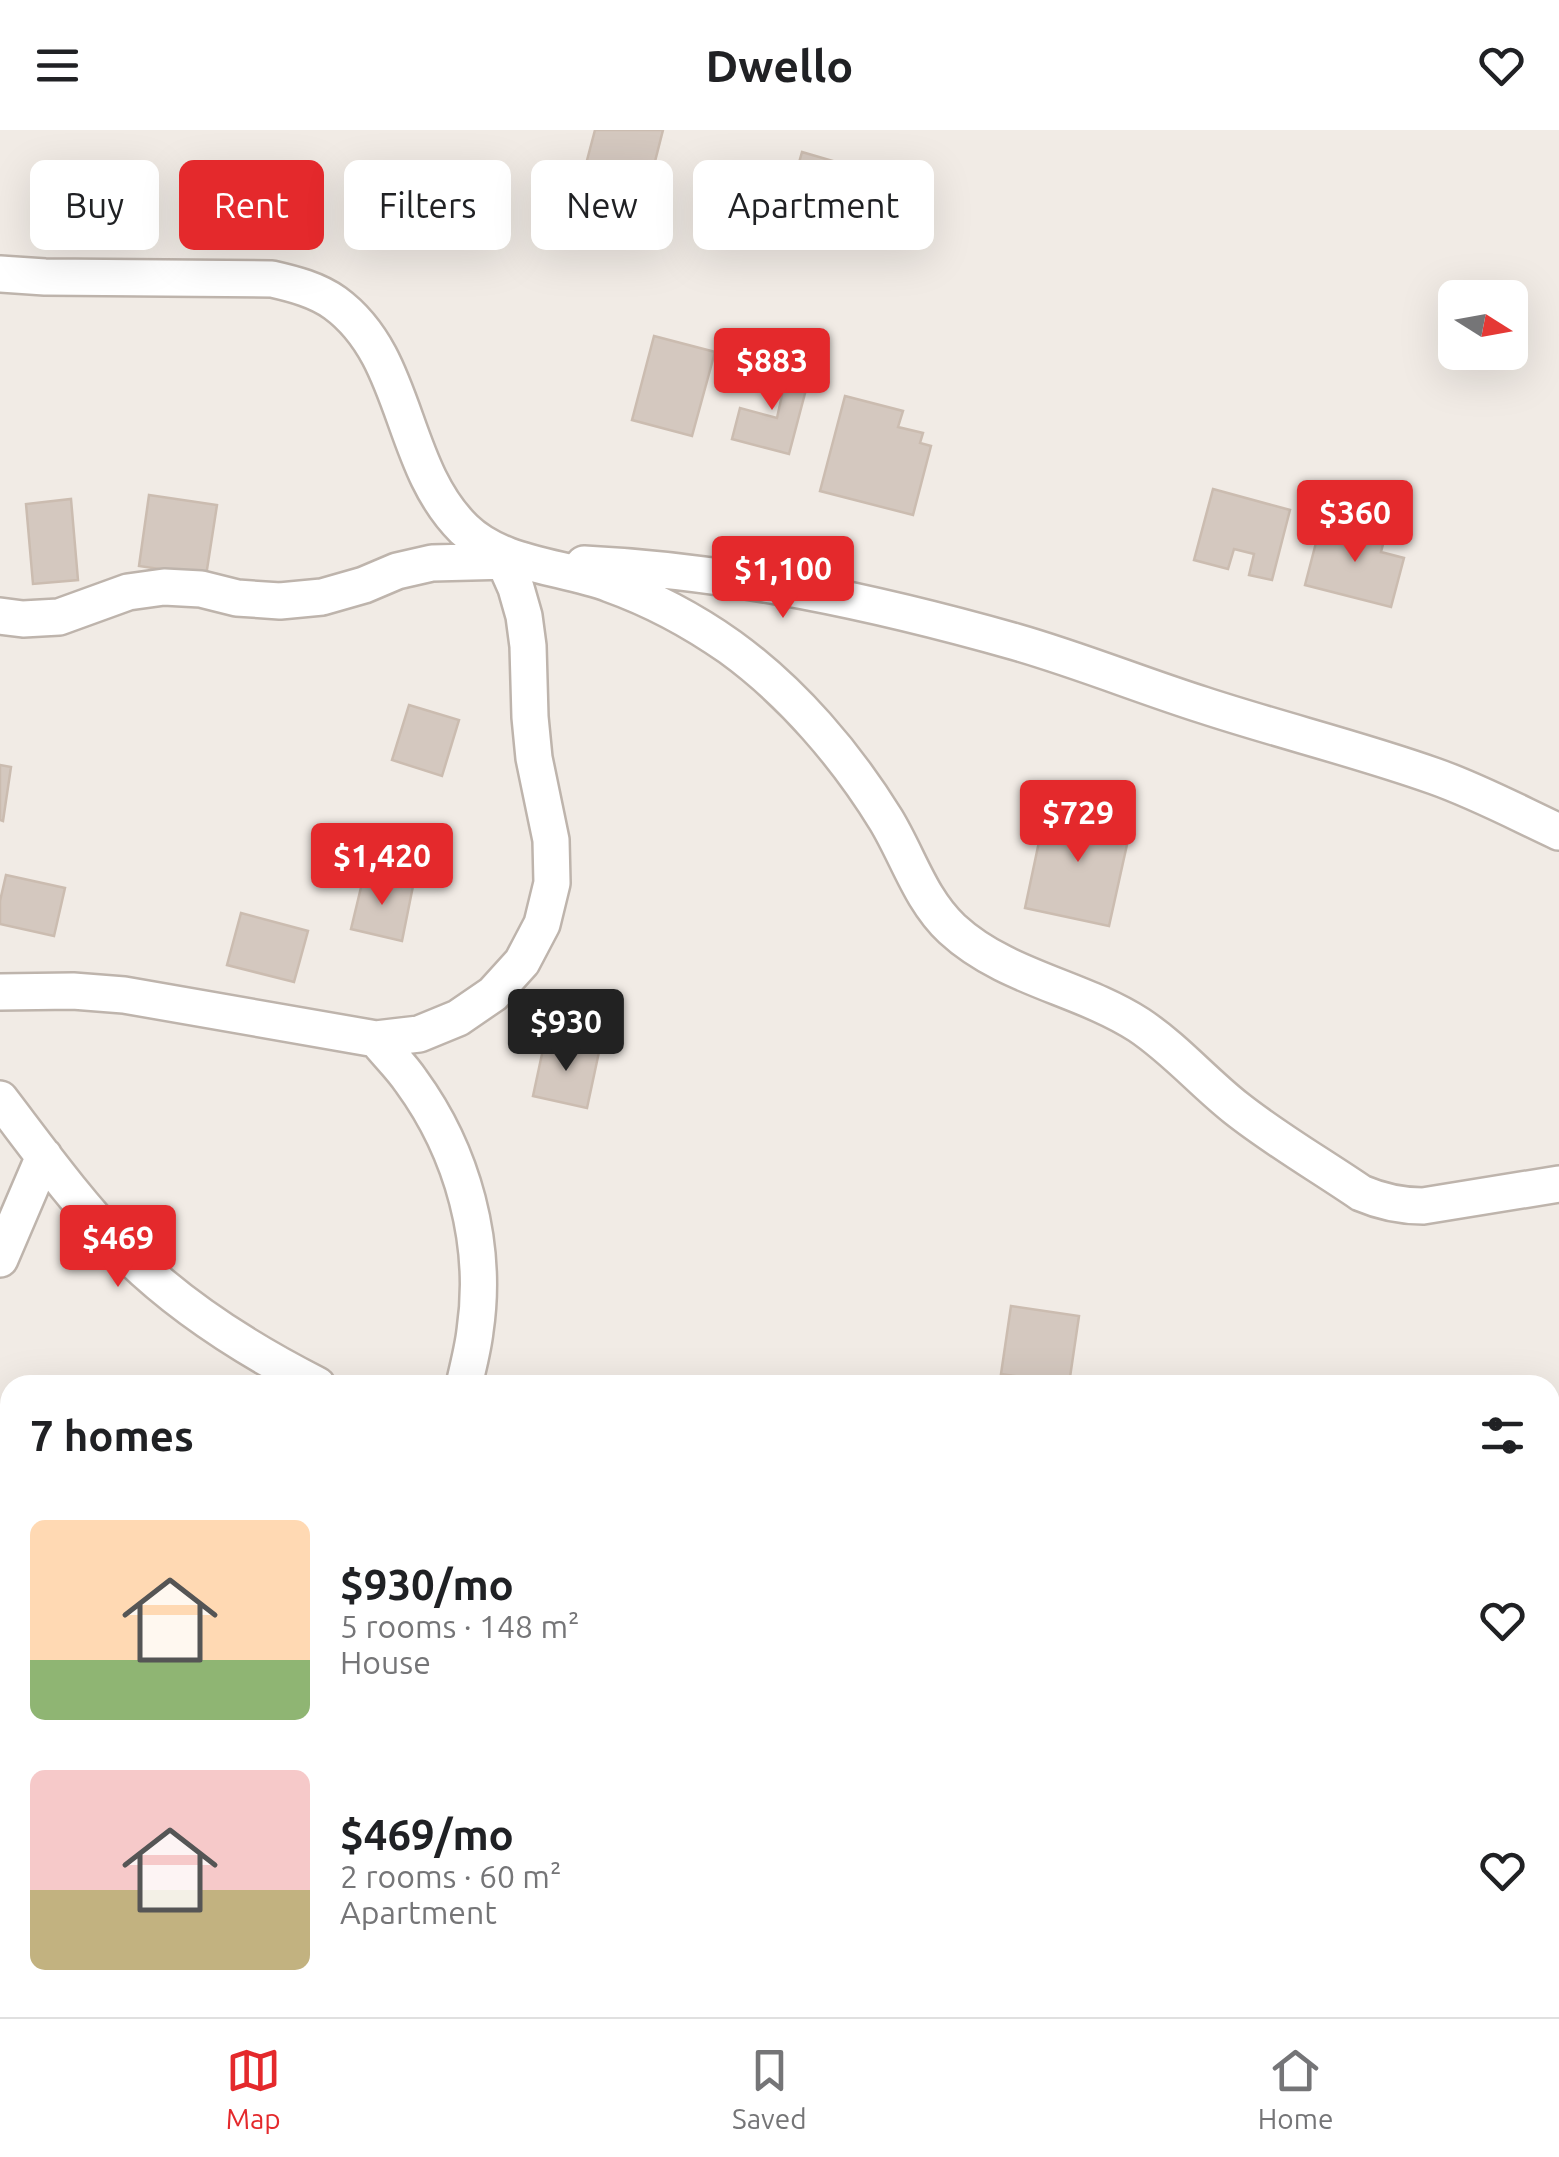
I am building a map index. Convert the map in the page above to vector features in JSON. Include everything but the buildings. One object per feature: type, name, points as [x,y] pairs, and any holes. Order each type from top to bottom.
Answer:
[{"type":"street","points":[[0,274],[272,278],[304,287],[334,302],[358,323],[378,350],[430,486],[447,512],[468,533],[513,561],[567,570],[610,584],[680,616],[731,648],[800,710],[861,782],[928,900],[951,928],[982,952],[1015,970],[1082,995],[1141,1026],[1240,1111],[1361,1192],[1381,1201],[1423,1206],[1559,1184]]},
{"type":"street","points":[[0,992],[124,995],[376,1039],[418,1034],[458,1018],[493,994],[522,962],[542,924],[552,883],[551,840],[534,758],[524,616],[513,561]]},
{"type":"street","points":[[0,616],[59,617],[128,592],[164,587],[280,601],[322,597],[432,563],[513,561],[639,566],[710,574],[850,602],[1015,642],[1440,778],[1559,832]]},
{"type":"street","points":[[376,1039],[410,1079],[439,1124],[460,1172],[473,1224],[478,1276],[476,1330],[466,1375]]},
{"type":"street","points":[[0,1100],[82,1205],[124,1251],[220,1330],[298,1375]]},
{"type":"street","points":[[0,1260],[44,1156]]}]
